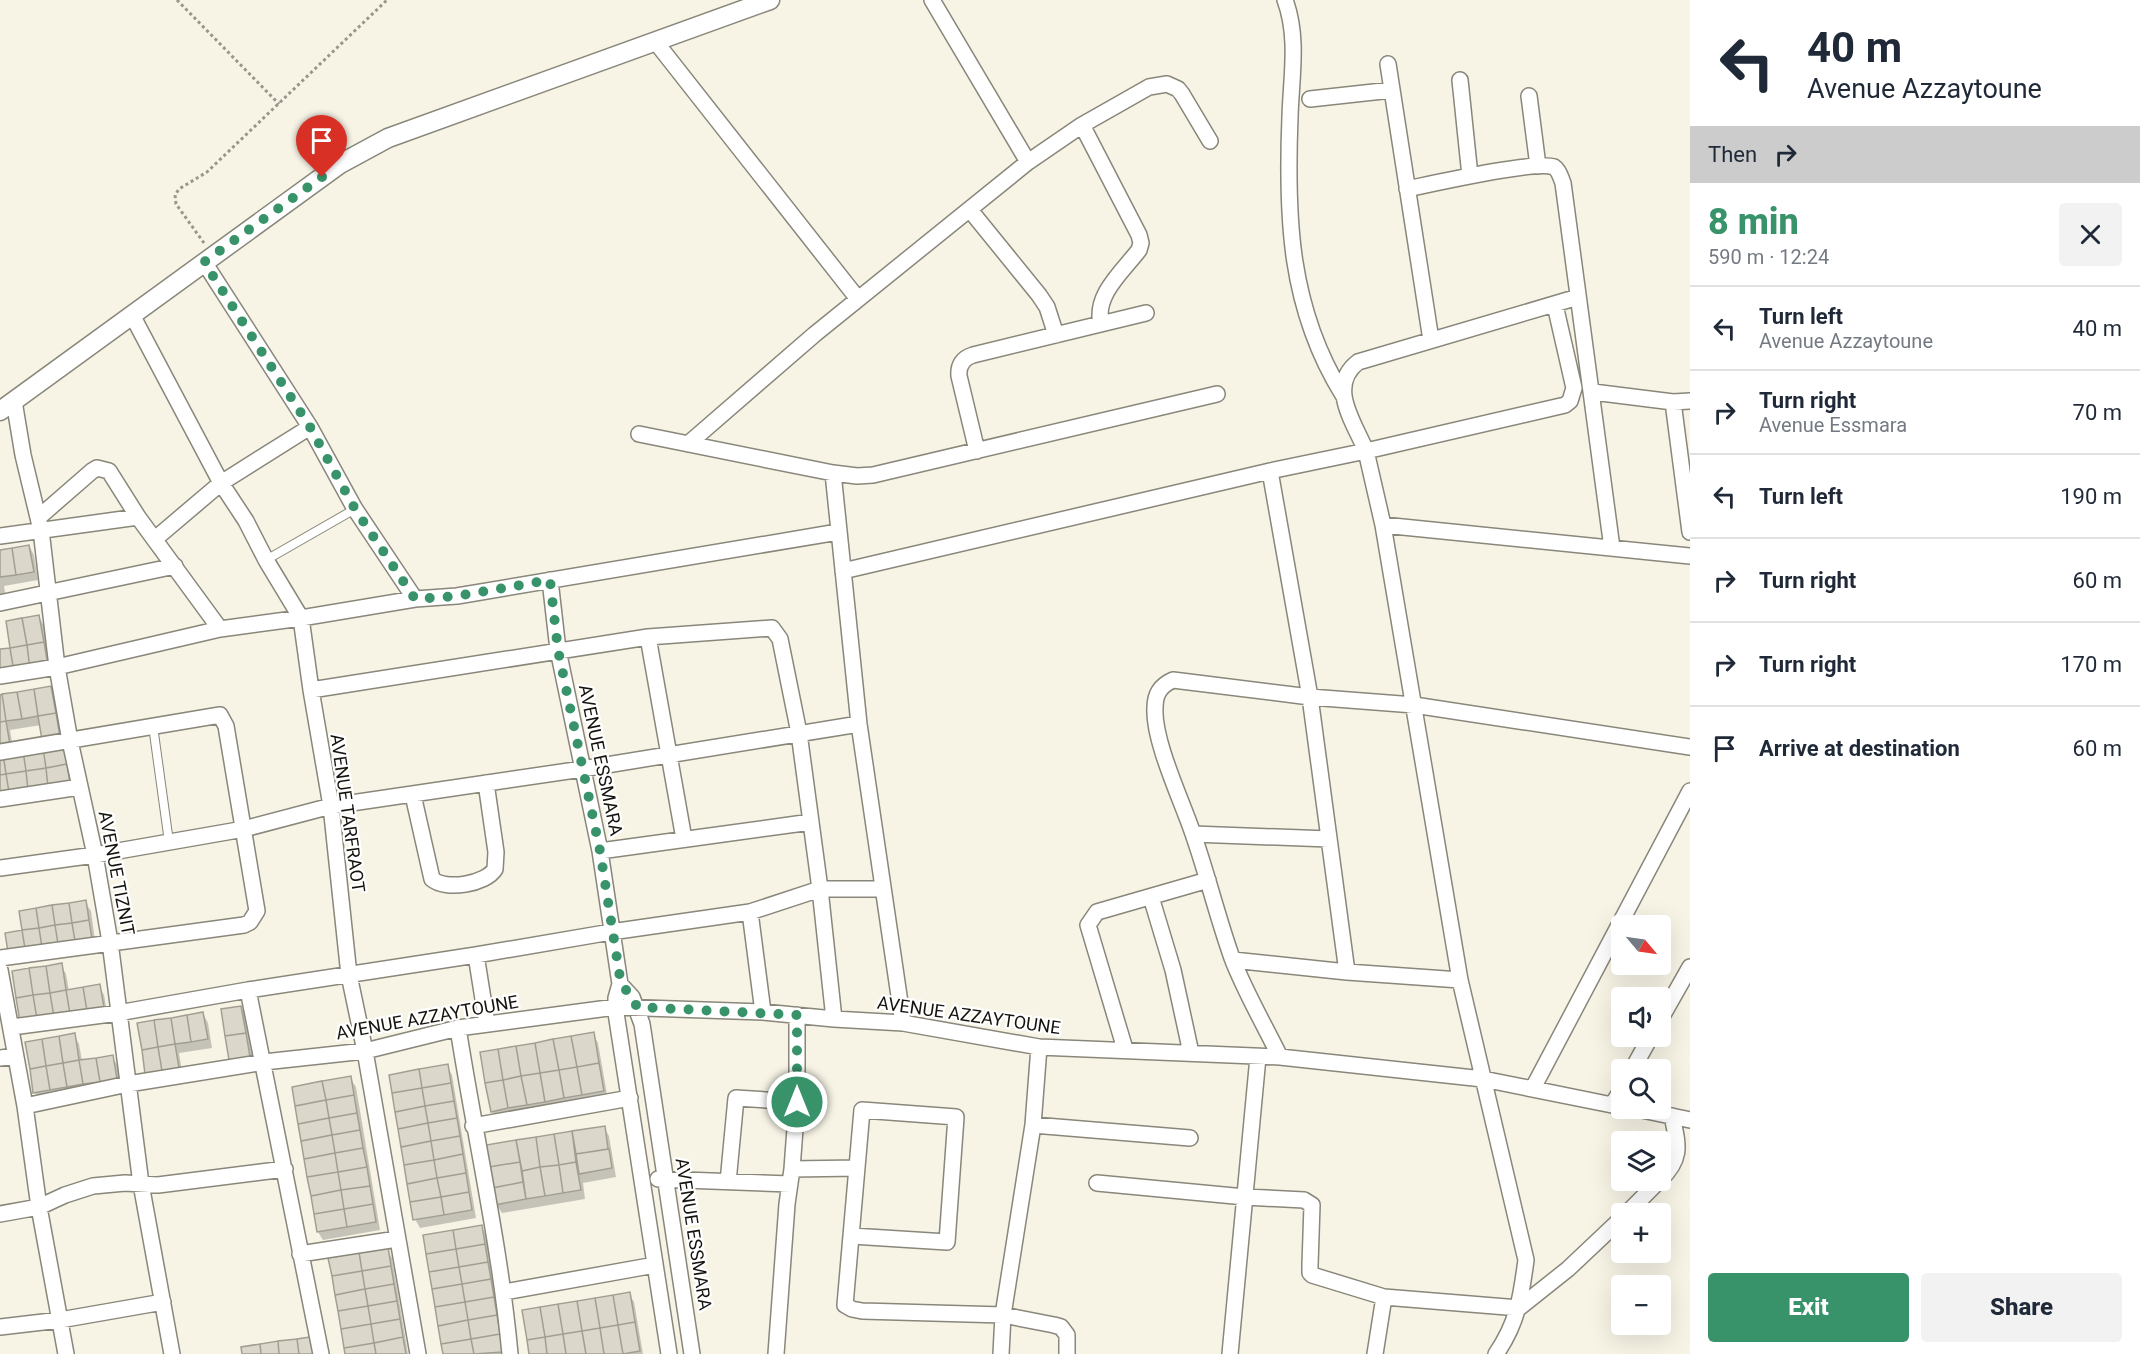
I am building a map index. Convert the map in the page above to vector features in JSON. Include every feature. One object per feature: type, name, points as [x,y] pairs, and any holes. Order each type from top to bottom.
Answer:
[{"type":"street","points":[[7,406],[340,164],[366,149],[388,138],[770,0]]},
{"type":"street","points":[[932,0],[1028,162]]},
{"type":"street","points":[[1285,0],[1293,26],[1294,39],[1288,151],[1289,212],[1295,268],[1310,330],[1324,364],[1343,395],[1366,451],[1383,525],[1460,980],[1526,1260],[1519,1308],[1507,1338],[1496,1354]]},
{"type":"street","points":[[655,41],[858,299]]},
{"type":"street","points":[[1388,64],[1431,340]]},
{"type":"street","points":[[1460,80],[1470,176]]},
{"type":"street","points":[[688,444],[858,299],[1028,162],[1082,125],[1149,87],[1167,84],[1178,89],[1182,94],[1209,141]]},
{"type":"street","points":[[1310,99],[1392,90]]},
{"type":"street","points":[[1529,96],[1539,166]]},
{"type":"street","points":[[1082,125],[1141,238],[1139,250],[1102,300],[1099,316],[1101,324]]},
{"type":"street","points":[[1407,189],[1470,176],[1539,166],[1553,167],[1558,171],[1563,183],[1593,392],[1612,548]]},
{"type":"street","points":[[970,210],[1039,295],[1047,307],[1056,335]]},
{"type":"street","points":[[209,259],[310,427],[355,509],[415,599]]},
{"type":"street","points":[[1343,395],[1343,380],[1358,362],[1578,297]]},
{"type":"street","points":[[843,571],[1565,405],[1570,401],[1574,388],[1554,305]]},
{"type":"street","points":[[977,451],[959,376],[963,361],[973,355],[1146,313]]},
{"type":"street","name":"AVENUE TARFRAOT","points":[[132,315],[221,483],[246,521],[266,560],[301,618],[331,806],[348,975],[365,1051],[418,1354]]},
{"type":"street","points":[[1593,392],[1673,402],[1690,401]]},
{"type":"street","points":[[639,434],[856,476],[880,474],[1217,394]]},
{"type":"street","points":[[1673,402],[1690,532]]},
{"type":"street","name":"AVENUE TIZNIT","points":[[7,406],[23,455],[40,524],[57,667],[110,942],[141,1184],[172,1354]]},
{"type":"street","points":[[155,539],[221,483],[310,427]]},
{"type":"street","points":[[40,524],[97,468],[109,471],[138,517],[220,629]]},
{"type":"street","points":[[1270,471],[1310,697],[1347,972]]},
{"type":"street","points":[[833,473],[859,724],[903,1023]]},
{"type":"street","points":[[0,536],[40,524],[138,517]]},
{"type":"street","points":[[1383,525],[1690,556]]},
{"type":"street","points":[[0,676],[57,667],[220,629],[415,599],[457,596],[838,532]]},
{"type":"street","points":[[0,603],[48,595],[176,566]]},
{"type":"street","name":"AVENUE ESSMARA","points":[[550,580],[558,650],[600,851],[621,984],[615,1007],[669,1354]]},
{"type":"street","points":[[311,690],[648,637],[772,628],[780,639],[800,733],[834,1019]]},
{"type":"street","points":[[648,637],[684,839]]},
{"type":"street","points":[[1280,1057],[1233,960],[1157,731],[1154,710],[1156,695],[1162,685],[1173,680],[1310,697],[1414,705],[1690,747]]},
{"type":"street","points":[[0,752],[214,715],[222,717],[226,726],[257,911],[250,922],[244,925],[0,958]]},
{"type":"street","points":[[0,868],[95,855],[244,829],[331,806],[582,769],[669,753],[859,724]]},
{"type":"street","points":[[413,795],[432,879],[444,885],[467,883],[486,878],[495,869],[496,852],[486,783]]},
{"type":"street","points":[[0,799],[80,787]]},
{"type":"street","points":[[1533,1088],[1690,791]]},
{"type":"street","points":[[600,851],[811,822]]},
{"type":"street","points":[[1193,834],[1329,839]]},
{"type":"street","points":[[1125,1049],[1088,926],[1097,912],[1208,880]]},
{"type":"street","points":[[12,1027],[118,1013],[248,990],[750,912],[820,889],[883,889]]},
{"type":"street","points":[[1151,897],[1173,970],[1191,1053]]},
{"type":"street","points":[[750,912],[763,1012]]},
{"type":"street","points":[[476,955],[487,1024]]},
{"type":"street","points":[[1233,960],[1347,972],[1460,980]]},
{"type":"street","points":[[1671,1001],[1690,967]]},
{"type":"street","points":[[0,970],[12,1027],[8,1057],[25,1106],[39,1207],[66,1354]]},
{"type":"street","name":"AVENUE ESSMARA","points":[[621,984],[632,997],[642,1024],[692,1354]]},
{"type":"street","points":[[248,990],[321,1354]]},
{"type":"street","name":"AVENUE AZZAYTOUNE","points":[[25,1106],[128,1084],[264,1062],[365,1051],[458,1028],[615,1007],[763,1012],[903,1023],[1039,1047],[1280,1057],[1483,1079],[1611,1105]]},
{"type":"street","points":[[776,1354],[797,1102],[797,1015]]},
{"type":"street","points":[[458,1028],[473,1126],[504,1292],[510,1354]]},
{"type":"street","points":[[1001,1354],[1003,1315],[1033,1125],[1039,1047]]},
{"type":"street","points":[[1230,1354],[1258,1057]]},
{"type":"street","points":[[473,1126],[630,1098]]},
{"type":"street","points":[[728,1182],[736,1098],[797,1102]]},
{"type":"street","points":[[852,1236],[947,1242],[956,1117],[862,1110],[844,1303],[849,1308],[862,1311],[1003,1315],[1061,1327],[1068,1335],[1067,1354]]},
{"type":"street","points":[[1671,1170],[1677,1157],[1678,1143],[1672,1116],[1690,1120]]},
{"type":"street","points":[[1033,1125],[1190,1138]]},
{"type":"street","points":[[0,1214],[39,1207],[72,1192],[93,1186],[125,1183],[158,1185],[285,1168]]},
{"type":"street","points":[[792,1168],[857,1168]]},
{"type":"street","points":[[642,1179],[790,1184]]},
{"type":"street","points":[[1097,1183],[1308,1202],[1312,1205],[1310,1273],[1316,1277],[1384,1298],[1519,1308],[1568,1269],[1611,1228]]},
{"type":"street","points":[[1637,1203],[1649,1191]]},
{"type":"street","points":[[300,1254],[397,1239]]},
{"type":"street","points":[[504,1292],[656,1265]]},
{"type":"street","points":[[1375,1354],[1384,1298]]},
{"type":"street","points":[[0,1327],[60,1320],[163,1302]]},
{"type":"lane","points":[[266,560],[355,509]]},
{"type":"lane","points":[[153,726],[169,842]]},
{"type":"path","points":[[177,0],[279,104]]},
{"type":"path","points":[[209,259],[176,204],[175,195],[179,189],[207,172],[387,0]]},
{"type":"building","points":[[29,545],[34,572],[16,575],[12,548]]},
{"type":"building","points":[[12,548],[16,575],[0,577],[0,550]]},
{"type":"building","points":[[39,615],[44,642],[27,645],[22,618]]},
{"type":"building","points":[[22,618],[27,645],[10,648],[6,621]]},
{"type":"building","points":[[44,642],[48,666],[30,669],[27,645]]},
{"type":"building","points":[[27,645],[30,669],[14,672],[10,648]]},
{"type":"building","points":[[10,648],[14,672],[0,674],[0,649]]},
{"type":"building","points":[[51,686],[56,713],[38,716],[34,689]]},
{"type":"building","points":[[34,689],[38,716],[22,719],[17,692]]},
{"type":"building","points":[[17,692],[22,719],[6,721],[2,694]]},
{"type":"building","points":[[2,694],[6,721],[0,722],[0,695]]},
{"type":"building","points":[[56,713],[60,737],[42,740],[38,716]]},
{"type":"building","points":[[6,721],[10,745],[0,747],[0,722]]},
{"type":"building","points":[[64,745],[67,764],[46,768],[43,748]]},
{"type":"building","points":[[43,748],[46,768],[26,771],[23,751]]},
{"type":"building","points":[[23,751],[26,771],[6,774],[3,754]]},
{"type":"building","points":[[3,754],[6,774],[0,775],[0,755]]},
{"type":"building","points":[[67,764],[70,783],[48,787],[46,768]]},
{"type":"building","points":[[46,768],[48,787],[28,790],[26,771]]},
{"type":"building","points":[[26,771],[28,790],[9,792],[6,774]]},
{"type":"building","points":[[6,774],[9,792],[0,794],[0,775]]},
{"type":"building","points":[[86,900],[89,920],[72,923],[69,903]]},
{"type":"building","points":[[69,903],[72,923],[55,925],[52,905]]},
{"type":"building","points":[[52,905],[55,925],[39,928],[36,908]]},
{"type":"building","points":[[36,908],[39,928],[22,930],[19,911]]},
{"type":"building","points":[[89,920],[92,939],[75,941],[72,923]]},
{"type":"building","points":[[72,923],[75,941],[58,944],[55,925]]},
{"type":"building","points":[[55,925],[58,944],[42,947],[39,928]]},
{"type":"building","points":[[39,928],[42,947],[25,949],[22,930]]},
{"type":"building","points":[[22,930],[25,949],[8,952],[5,933]]},
{"type":"building","points":[[62,963],[66,990],[50,993],[46,966]]},
{"type":"building","points":[[46,966],[50,993],[33,995],[29,968]]},
{"type":"building","points":[[29,968],[33,995],[16,998],[12,971]]},
{"type":"building","points":[[100,984],[104,1008],[87,1011],[83,987]]},
{"type":"building","points":[[83,987],[87,1011],[70,1014],[66,990]]},
{"type":"building","points":[[66,990],[70,1014],[54,1017],[50,993]]},
{"type":"building","points":[[50,993],[54,1017],[37,1019],[33,995]]},
{"type":"building","points":[[33,995],[37,1019],[20,1022],[16,998]]},
{"type":"building","points":[[241,1006],[246,1033],[225,1036],[221,1009]]},
{"type":"building","points":[[203,1012],[208,1039],[191,1042],[187,1015]]},
{"type":"building","points":[[187,1015],[191,1042],[175,1044],[171,1018]]},
{"type":"building","points":[[171,1018],[175,1044],[158,1047],[154,1020]]},
{"type":"building","points":[[154,1020],[158,1047],[142,1050],[137,1023]]},
{"type":"building","points":[[594,1032],[599,1063],[577,1067],[571,1036]]},
{"type":"building","points":[[75,1033],[79,1060],[63,1063],[59,1036]]},
{"type":"building","points":[[246,1033],[250,1057],[229,1060],[225,1036]]},
{"type":"building","points":[[59,1036],[63,1063],[46,1066],[42,1039]]},
{"type":"building","points":[[571,1036],[577,1067],[559,1070],[553,1039]]},
{"type":"building","points":[[42,1039],[46,1066],[30,1069],[25,1042]]},
{"type":"building","points":[[553,1039],[559,1070],[540,1073],[535,1043]]},
{"type":"building","points":[[535,1043],[540,1073],[521,1076],[516,1046]]},
{"type":"building","points":[[175,1044],[179,1068],[162,1071],[158,1047]]},
{"type":"building","points":[[516,1046],[521,1076],[503,1080],[498,1049]]},
{"type":"building","points":[[158,1047],[162,1071],[145,1074],[142,1050]]},
{"type":"building","points":[[498,1049],[503,1080],[485,1083],[480,1052]]},
{"type":"building","points":[[113,1055],[117,1079],[100,1082],[96,1058]]},
{"type":"building","points":[[96,1058],[100,1082],[83,1084],[79,1060]]},
{"type":"building","points":[[79,1060],[83,1084],[67,1087],[63,1063]]},
{"type":"building","points":[[63,1063],[67,1087],[50,1090],[46,1066]]},
{"type":"building","points":[[599,1063],[604,1091],[582,1095],[577,1067]]},
{"type":"building","points":[[448,1064],[451,1083],[422,1088],[419,1069]]},
{"type":"building","points":[[46,1066],[50,1090],[33,1093],[30,1069]]},
{"type":"building","points":[[577,1067],[582,1095],[564,1098],[559,1070]]},
{"type":"building","points":[[419,1069],[422,1088],[392,1093],[389,1075]]},
{"type":"building","points":[[559,1070],[564,1098],[545,1102],[540,1073]]},
{"type":"building","points":[[540,1073],[545,1102],[527,1105],[521,1076]]},
{"type":"building","points":[[351,1076],[354,1095],[326,1100],[322,1081]]},
{"type":"building","points":[[521,1076],[527,1105],[508,1108],[503,1080]]},
{"type":"building","points":[[503,1080],[508,1108],[491,1112],[485,1083]]},
{"type":"building","points":[[322,1081],[326,1100],[295,1106],[292,1087]]},
{"type":"building","points":[[451,1083],[454,1101],[425,1106],[422,1088]]},
{"type":"building","points":[[422,1088],[425,1106],[395,1112],[392,1093]]},
{"type":"building","points":[[354,1095],[357,1113],[329,1118],[326,1100]]},
{"type":"building","points":[[326,1100],[329,1118],[298,1124],[295,1106]]},
{"type":"building","points":[[454,1101],[457,1118],[428,1123],[425,1106]]},
{"type":"building","points":[[425,1106],[428,1123],[398,1129],[395,1112]]},
{"type":"building","points":[[357,1113],[360,1130],[332,1135],[329,1118]]},
{"type":"building","points":[[329,1118],[332,1135],[301,1141],[298,1124]]},
{"type":"building","points":[[457,1118],[460,1136],[431,1141],[428,1123]]},
{"type":"building","points":[[428,1123],[431,1141],[401,1147],[398,1129]]},
{"type":"building","points":[[605,1126],[608,1149],[576,1154],[572,1131]]},
{"type":"building","points":[[360,1130],[363,1148],[335,1153],[332,1135]]},
{"type":"building","points":[[572,1131],[576,1162],[559,1165],[554,1134]]},
{"type":"building","points":[[554,1134],[559,1165],[540,1167],[536,1137]]},
{"type":"building","points":[[332,1135],[335,1153],[304,1159],[301,1141]]},
{"type":"building","points":[[460,1136],[463,1154],[434,1160],[431,1141]]},
{"type":"building","points":[[536,1137],[540,1167],[522,1171],[516,1140]]},
{"type":"building","points":[[516,1140],[520,1162],[489,1167],[486,1145]]},
{"type":"building","points":[[431,1141],[434,1160],[404,1165],[401,1147]]},
{"type":"building","points":[[363,1148],[367,1167],[338,1172],[335,1153]]},
{"type":"building","points":[[609,1149],[612,1168],[579,1174],[576,1154]]},
{"type":"building","points":[[335,1153],[338,1172],[307,1177],[304,1159]]},
{"type":"building","points":[[463,1154],[466,1173],[437,1178],[434,1160]]},
{"type":"building","points":[[434,1160],[437,1178],[407,1184],[404,1165]]},
{"type":"building","points":[[520,1162],[523,1182],[492,1188],[489,1167]]},
{"type":"building","points":[[576,1162],[581,1190],[563,1193],[559,1165]]},
{"type":"building","points":[[559,1165],[563,1193],[545,1196],[540,1167]]},
{"type":"building","points":[[367,1167],[370,1186],[341,1190],[338,1172]]},
{"type":"building","points":[[540,1167],[545,1196],[526,1199],[522,1171]]},
{"type":"building","points":[[338,1172],[341,1190],[311,1196],[307,1177]]},
{"type":"building","points":[[466,1173],[469,1192],[441,1197],[437,1178]]},
{"type":"building","points":[[437,1178],[441,1197],[410,1202],[407,1184]]},
{"type":"building","points":[[523,1182],[526,1199],[495,1205],[492,1188]]},
{"type":"building","points":[[370,1186],[373,1204],[344,1209],[341,1190]]},
{"type":"building","points":[[341,1190],[344,1209],[314,1214],[311,1196]]},
{"type":"building","points":[[469,1192],[472,1210],[444,1215],[441,1197]]},
{"type":"building","points":[[441,1197],[444,1215],[413,1220],[410,1202]]},
{"type":"building","points":[[373,1204],[376,1222],[347,1227],[344,1209]]},
{"type":"building","points":[[344,1209],[347,1227],[317,1232],[314,1214]]},
{"type":"building","points":[[482,1225],[485,1244],[456,1249],[453,1230]]},
{"type":"building","points":[[453,1230],[456,1249],[426,1254],[423,1235]]},
{"type":"building","points":[[485,1244],[488,1262],[459,1267],[456,1249]]},
{"type":"building","points":[[388,1247],[391,1266],[362,1271],[359,1252]]},
{"type":"building","points":[[456,1249],[459,1267],[429,1272],[426,1254]]},
{"type":"building","points":[[359,1252],[362,1271],[332,1276],[328,1258]]},
{"type":"building","points":[[488,1262],[491,1279],[462,1284],[459,1267]]},
{"type":"building","points":[[391,1266],[394,1284],[365,1289],[362,1271]]},
{"type":"building","points":[[459,1267],[462,1284],[432,1289],[429,1272]]},
{"type":"building","points":[[362,1271],[365,1289],[335,1295],[332,1276]]},
{"type":"building","points":[[491,1279],[494,1297],[465,1302],[462,1284]]},
{"type":"building","points":[[394,1284],[397,1301],[368,1306],[365,1289]]},
{"type":"building","points":[[462,1284],[465,1302],[435,1307],[432,1289]]},
{"type":"building","points":[[365,1289],[368,1306],[338,1311],[335,1295]]},
{"type":"building","points":[[630,1292],[635,1322],[618,1325],[613,1295]]},
{"type":"building","points":[[613,1295],[618,1325],[600,1328],[595,1298]]},
{"type":"building","points":[[494,1297],[497,1315],[468,1320],[465,1302]]},
{"type":"building","points":[[595,1298],[600,1328],[582,1331],[577,1301]]},
{"type":"building","points":[[397,1301],[400,1319],[371,1324],[368,1306]]},
{"type":"building","points":[[577,1301],[582,1331],[563,1334],[558,1304]]},
{"type":"building","points":[[465,1302],[468,1320],[438,1326],[435,1307]]},
{"type":"building","points":[[558,1304],[563,1334],[545,1337],[540,1307]]},
{"type":"building","points":[[368,1306],[371,1324],[341,1329],[338,1311]]},
{"type":"building","points":[[540,1307],[545,1337],[527,1340],[522,1310]]},
{"type":"building","points":[[497,1315],[500,1334],[471,1339],[468,1320]]},
{"type":"building","points":[[400,1319],[403,1337],[374,1343],[371,1324]]},
{"type":"building","points":[[468,1320],[471,1339],[441,1344],[438,1326]]},
{"type":"building","points":[[635,1322],[640,1351],[623,1354],[618,1325]]},
{"type":"building","points":[[371,1324],[374,1343],[344,1348],[341,1329]]},
{"type":"building","points":[[618,1325],[623,1354],[604,1354],[600,1328]]},
{"type":"building","points":[[600,1328],[604,1354],[586,1354],[582,1331]]},
{"type":"building","points":[[582,1331],[586,1354],[566,1354],[563,1334]]},
{"type":"building","points":[[500,1334],[503,1352],[474,1354],[471,1339]]},
{"type":"building","points":[[563,1334],[566,1354],[547,1354],[545,1337]]},
{"type":"building","points":[[316,1336],[319,1354],[299,1354],[297,1339]]},
{"type":"building","points":[[403,1337],[406,1354],[376,1354],[374,1343]]},
{"type":"building","points":[[545,1337],[547,1354],[529,1354],[527,1340]]},
{"type":"building","points":[[297,1339],[299,1354],[279,1354],[278,1341]]},
{"type":"building","points":[[471,1339],[474,1354],[443,1354],[441,1344]]},
{"type":"building","points":[[278,1341],[279,1354],[261,1354],[260,1344]]},
{"type":"building","points":[[374,1343],[376,1354],[345,1354],[344,1348]]},
{"type":"building","points":[[260,1344],[261,1354],[242,1354],[241,1347]]},
{"type":"route","points":[[322,177],[204,262],[310,427],[355,509],[415,599],[457,596],[550,580],[558,650],[600,851],[621,984],[637,1007],[797,1015],[797,1102]]}]
